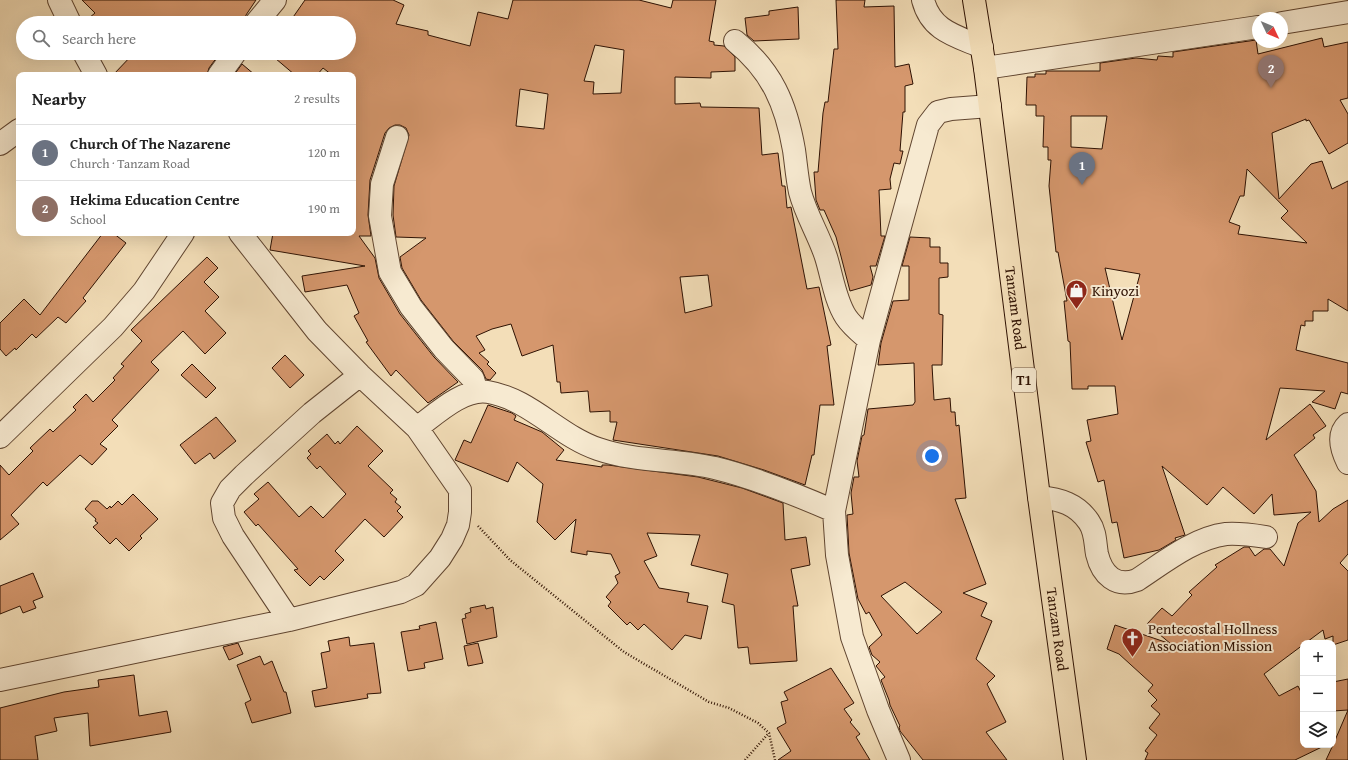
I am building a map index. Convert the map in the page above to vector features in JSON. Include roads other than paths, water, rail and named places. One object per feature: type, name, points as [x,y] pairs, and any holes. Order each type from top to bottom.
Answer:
[{"type":"highway","name":"Tanzam Road","points":[[974,0],[984,58],[1039,498],[1075,760]]},
{"type":"street","points":[[58,0],[66,16]]},
{"type":"street","points":[[261,16],[274,0]]},
{"type":"street","points":[[923,0],[926,11],[940,29],[984,58],[1252,28]]},
{"type":"street","points":[[1288,22],[1348,12]]},
{"type":"street","points":[[735,41],[749,52],[779,93],[787,116],[801,193],[825,253],[839,303],[845,316],[853,326],[869,340]]},
{"type":"street","points":[[88,60],[94,72]]},
{"type":"street","points":[[221,72],[230,60]]},
{"type":"street","points":[[899,760],[878,710],[852,637],[837,555],[834,511],[869,340],[928,125],[938,112],[951,109],[990,106]]},
{"type":"street","points":[[0,144],[16,132]]},
{"type":"street","points":[[398,138],[382,184],[380,216],[390,272],[411,307],[444,349],[473,379],[477,392]]},
{"type":"street","points":[[0,437],[113,327],[144,291],[181,236]]},
{"type":"street","points":[[0,680],[289,620],[401,592],[416,584],[440,558],[458,525],[460,512],[460,490],[417,428],[360,375],[317,331],[246,236]]},
{"type":"street","points":[[289,620],[233,536],[224,518],[222,503],[230,490],[244,475],[312,413],[360,375]]},
{"type":"street","points":[[417,428],[447,406],[477,392],[488,392],[509,399],[528,409],[584,444],[600,450],[640,458],[714,468],[786,491],[834,511]]},
{"type":"street","points":[[1348,424],[1344,427],[1341,439],[1342,452],[1348,463]]},
{"type":"street","points":[[1039,498],[1056,499],[1069,504],[1085,517],[1094,532],[1098,556],[1103,568],[1112,580],[1119,582],[1128,583],[1137,580],[1187,548],[1214,537],[1239,533],[1266,537]]},
{"type":"place","name":"Hekima Education Centre","points":[[1271,88]]},
{"type":"place","name":"Church Of The Nazarene","points":[[1082,185]]},
{"type":"place","name":"Kinyozi","points":[[1076,310]]},
{"type":"place","name":"Pentecostal Hollness Association Mission","points":[[1133,658]]}]
